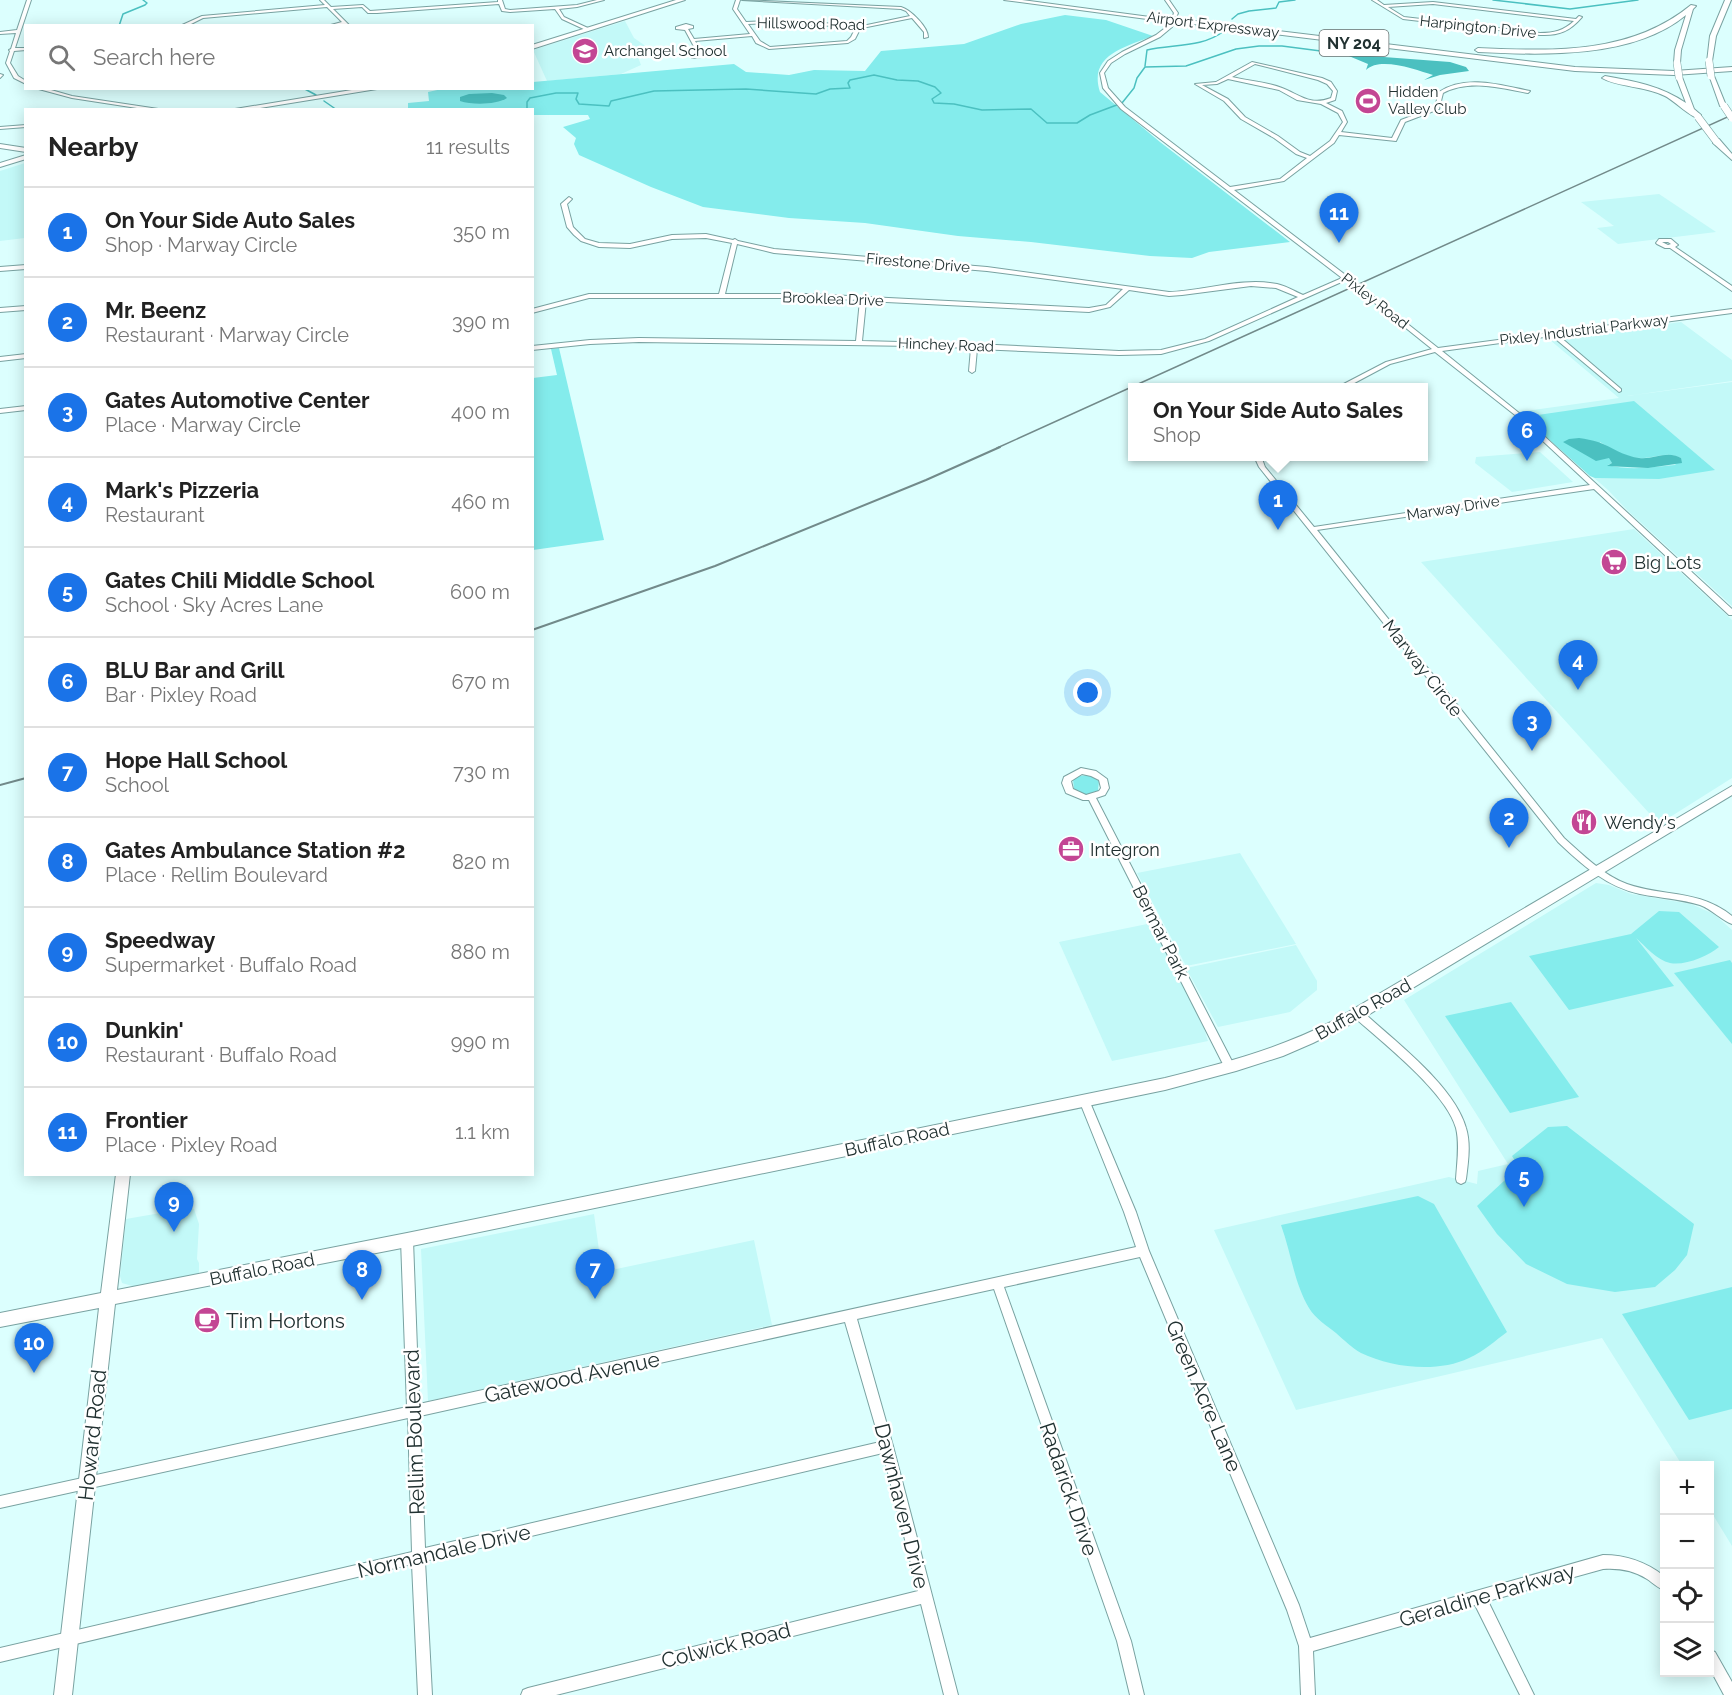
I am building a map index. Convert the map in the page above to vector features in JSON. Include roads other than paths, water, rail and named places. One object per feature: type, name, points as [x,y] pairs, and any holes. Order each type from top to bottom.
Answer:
[{"type":"highway","name":"Airport Expressway","points":[[1007,0],[1163,17],[1419,51]]},
{"type":"highway","name":"Airport Expressway","points":[[1044,0],[1163,17]]},
{"type":"highway","points":[[1728,0],[1713,36],[1709,61],[1711,76],[1732,118]]},
{"type":"highway","points":[[1405,44],[1497,50],[1587,47],[1636,38],[1663,29],[1676,22],[1694,3]]},
{"type":"highway","points":[[1694,3],[1678,50],[1679,77],[1689,104],[1716,141],[1732,158]]},
{"type":"highway","name":"Airport Expressway","points":[[1187,20],[1405,44]]},
{"type":"highway","points":[[1713,36],[1725,22]]},
{"type":"highway","points":[[1405,44],[1598,66],[1732,67]]},
{"type":"highway","points":[[1419,51],[1642,84],[1671,95],[1698,117]]},
{"type":"highway","points":[[1419,51],[1593,70],[1674,73],[1732,67]]},
{"type":"main road","points":[[534,46],[682,0]]},
{"type":"main road","points":[[247,108],[367,90]]},
{"type":"main road","points":[[257,108],[269,105]]},
{"type":"main road","points":[[0,144],[24,148]]},
{"type":"main road","points":[[0,167],[24,160]]},
{"type":"main road","name":"Buffalo Road","points":[[0,1320],[407,1240],[1165,1084],[1230,1067],[1304,1042],[1358,1014],[1732,790]]},
{"type":"main road","name":"Howard Road","points":[[63,1695],[123,1176]]},
{"type":"street","points":[[24,82],[16,77],[9,67],[11,50],[29,0]]},
{"type":"street","points":[[322,0],[346,24]]},
{"type":"street","points":[[186,24],[202,17],[330,7],[362,6],[366,7],[369,12],[377,12],[500,1],[503,10],[507,11],[577,6],[602,0]]},
{"type":"street","points":[[738,0],[735,9],[752,35],[763,46],[782,48],[848,42],[854,38],[859,26]]},
{"type":"street","points":[[744,0],[893,7],[907,10],[926,32],[926,37]]},
{"type":"street","name":"Pixley Road","points":[[1167,0],[1176,13],[1171,27],[1159,36],[1115,56],[1104,71],[1106,89],[1119,105],[1346,278],[1517,414],[1593,487],[1732,613]]},
{"type":"street","name":"Harpington Drive","points":[[1374,0],[1396,15],[1410,19],[1540,34],[1564,32],[1571,28],[1579,18],[1433,3],[1383,6]]},
{"type":"street","points":[[556,8],[563,18],[588,30]]},
{"type":"street","name":"Hillswood Road","points":[[745,23],[859,26],[913,17]]},
{"type":"street","points":[[686,29],[700,54]]},
{"type":"street","points":[[0,33],[24,32]]},
{"type":"street","points":[[692,40],[752,35]]},
{"type":"street","points":[[11,50],[24,49]]},
{"type":"street","points":[[1311,158],[1298,153],[1243,118],[1223,99],[1197,85],[1217,83],[1230,78],[1254,63],[1329,83],[1335,91],[1333,99],[1322,103]]},
{"type":"street","points":[[1230,78],[1280,89],[1299,99],[1322,103],[1344,117],[1345,122],[1332,142],[1282,180],[1230,189]]},
{"type":"street","points":[[1339,133],[1394,140],[1403,121],[1437,108],[1441,92],[1455,86],[1479,84],[1528,92]]},
{"type":"street","points":[[45,90],[72,97],[149,108]]},
{"type":"street","points":[[0,128],[24,126]]},
{"type":"street","name":"Firestone Drive","points":[[569,199],[564,204],[573,230],[584,240],[599,245],[630,246],[687,236],[706,236],[774,251],[987,269],[1180,294],[1265,285],[1281,288],[1302,297]]},
{"type":"street","points":[[721,297],[735,242]]},
{"type":"street","points":[[1672,247],[1732,289]]},
{"type":"street","points":[[0,270],[24,267]]},
{"type":"street","name":"Hinchey Road","points":[[534,348],[609,340],[859,343],[1119,353],[1168,351],[1207,340],[1346,278]]},
{"type":"street","name":"Brooklea Drive","points":[[534,310],[589,296],[809,296],[1089,310],[1108,306],[1128,288]]},
{"type":"street","points":[[859,343],[863,300]]},
{"type":"street","points":[[0,310],[24,308]]},
{"type":"street","name":"Pixley Industrial Parkway","points":[[1436,350],[1732,311]]},
{"type":"street","points":[[1553,334],[1619,390]]},
{"type":"street","points":[[972,371],[974,346]]},
{"type":"street","points":[[1347,383],[1388,363],[1436,350]]},
{"type":"street","points":[[0,359],[24,356]]},
{"type":"street","points":[[0,411],[24,408]]},
{"type":"street","name":"Marway Circle","points":[[1259,461],[1561,840],[1617,883],[1704,902],[1732,921]]},
{"type":"street","name":"Marway Drive","points":[[1312,529],[1593,487]]},
{"type":"street","name":"Bermar Park","points":[[1092,798],[1230,1067]]},
{"type":"street","points":[[1358,1014],[1429,1082],[1454,1112],[1461,1127],[1463,1143],[1461,1179]]},
{"type":"street","name":"Green Acre Lane","points":[[1084,1100],[1130,1212],[1143,1251],[1294,1610],[1306,1646],[1308,1695]]},
{"type":"street","name":"Rellim Boulevard","points":[[407,1240],[415,1411],[417,1558],[425,1695]]},
{"type":"street","name":"Gatewood Avenue","points":[[0,1502],[998,1285],[1143,1251]]},
{"type":"street","name":"Radarick Drive","points":[[998,1285],[1124,1641],[1137,1695]]},
{"type":"street","name":"Dawnhaven Drive","points":[[850,1317],[887,1446],[951,1695]]},
{"type":"street","name":"Normandale Drive","points":[[0,1655],[887,1446]]},
{"type":"street","name":"Geraldine Parkway","points":[[1306,1646],[1611,1562],[1634,1564],[1660,1580]]},
{"type":"street","name":"Colwick Road","points":[[528,1695],[925,1596]]},
{"type":"street","points":[[1479,1598],[1527,1695]]},
{"type":"street","points":[[1714,1663],[1732,1695]]},
{"type":"waterway","points":[[120,24],[123,14],[147,3],[143,0]]},
{"type":"waterway","points":[[1232,19],[1238,14],[1276,8],[1279,2],[1295,0]]},
{"type":"waterway","points":[[1493,0],[1570,9],[1638,0]]},
{"type":"waterway","points":[[1145,66],[1147,50],[1197,43],[1224,31]]},
{"type":"waterway","points":[[527,108],[530,98],[556,93],[578,93],[576,99],[579,104],[609,106],[611,101],[654,91],[746,89],[816,94],[830,89],[850,88],[848,83],[850,80],[874,75],[897,80],[918,81],[935,87],[941,93],[932,99],[934,103],[954,104],[982,110],[1031,109],[1047,123],[1077,123],[1090,115],[1122,103],[1134,88],[1137,78],[1145,67],[1186,66],[1236,49],[1259,46],[1282,46],[1344,54]]},
{"type":"waterway","points":[[307,90],[316,95]]},
{"type":"waterway","points":[[324,101],[334,108]]},
{"type":"railway","points":[[1140,383],[1732,115]]},
{"type":"railway","points":[[997,448],[1128,389]]},
{"type":"railway","points":[[534,629],[715,566],[926,480],[1000,447]]},
{"type":"railway","points":[[0,785],[24,779]]},
{"type":"place","name":"Archangel School","points":[[585,51]]},
{"type":"place","name":"Hidden Valley Club","points":[[1368,101]]},
{"type":"place","name":"Frontier","points":[[1339,243]]},
{"type":"place","name":"BLU Bar and Grill","points":[[1527,461]]},
{"type":"place","name":"On Your Side Auto Sales","points":[[1278,530]]},
{"type":"place","name":"Big Lots","points":[[1614,562]]},
{"type":"place","name":"Mark's Pizzeria","points":[[1578,690]]},
{"type":"place","name":"Gates Automotive Center","points":[[1532,751]]},
{"type":"place","name":"Wendy's","points":[[1584,822]]},
{"type":"place","name":"Mr. Beenz","points":[[1509,848]]},
{"type":"place","name":"Integron","points":[[1071,849]]},
{"type":"place","name":"Gates Chili Middle School","points":[[1524,1207]]},
{"type":"place","name":"Speedway","points":[[174,1232]]},
{"type":"place","name":"Hope Hall School","points":[[595,1299]]},
{"type":"place","name":"Gates Ambulance Station #2","points":[[362,1300]]},
{"type":"place","name":"Tim Hortons","points":[[207,1320]]},
{"type":"place","name":"Dunkin'","points":[[34,1373]]}]
